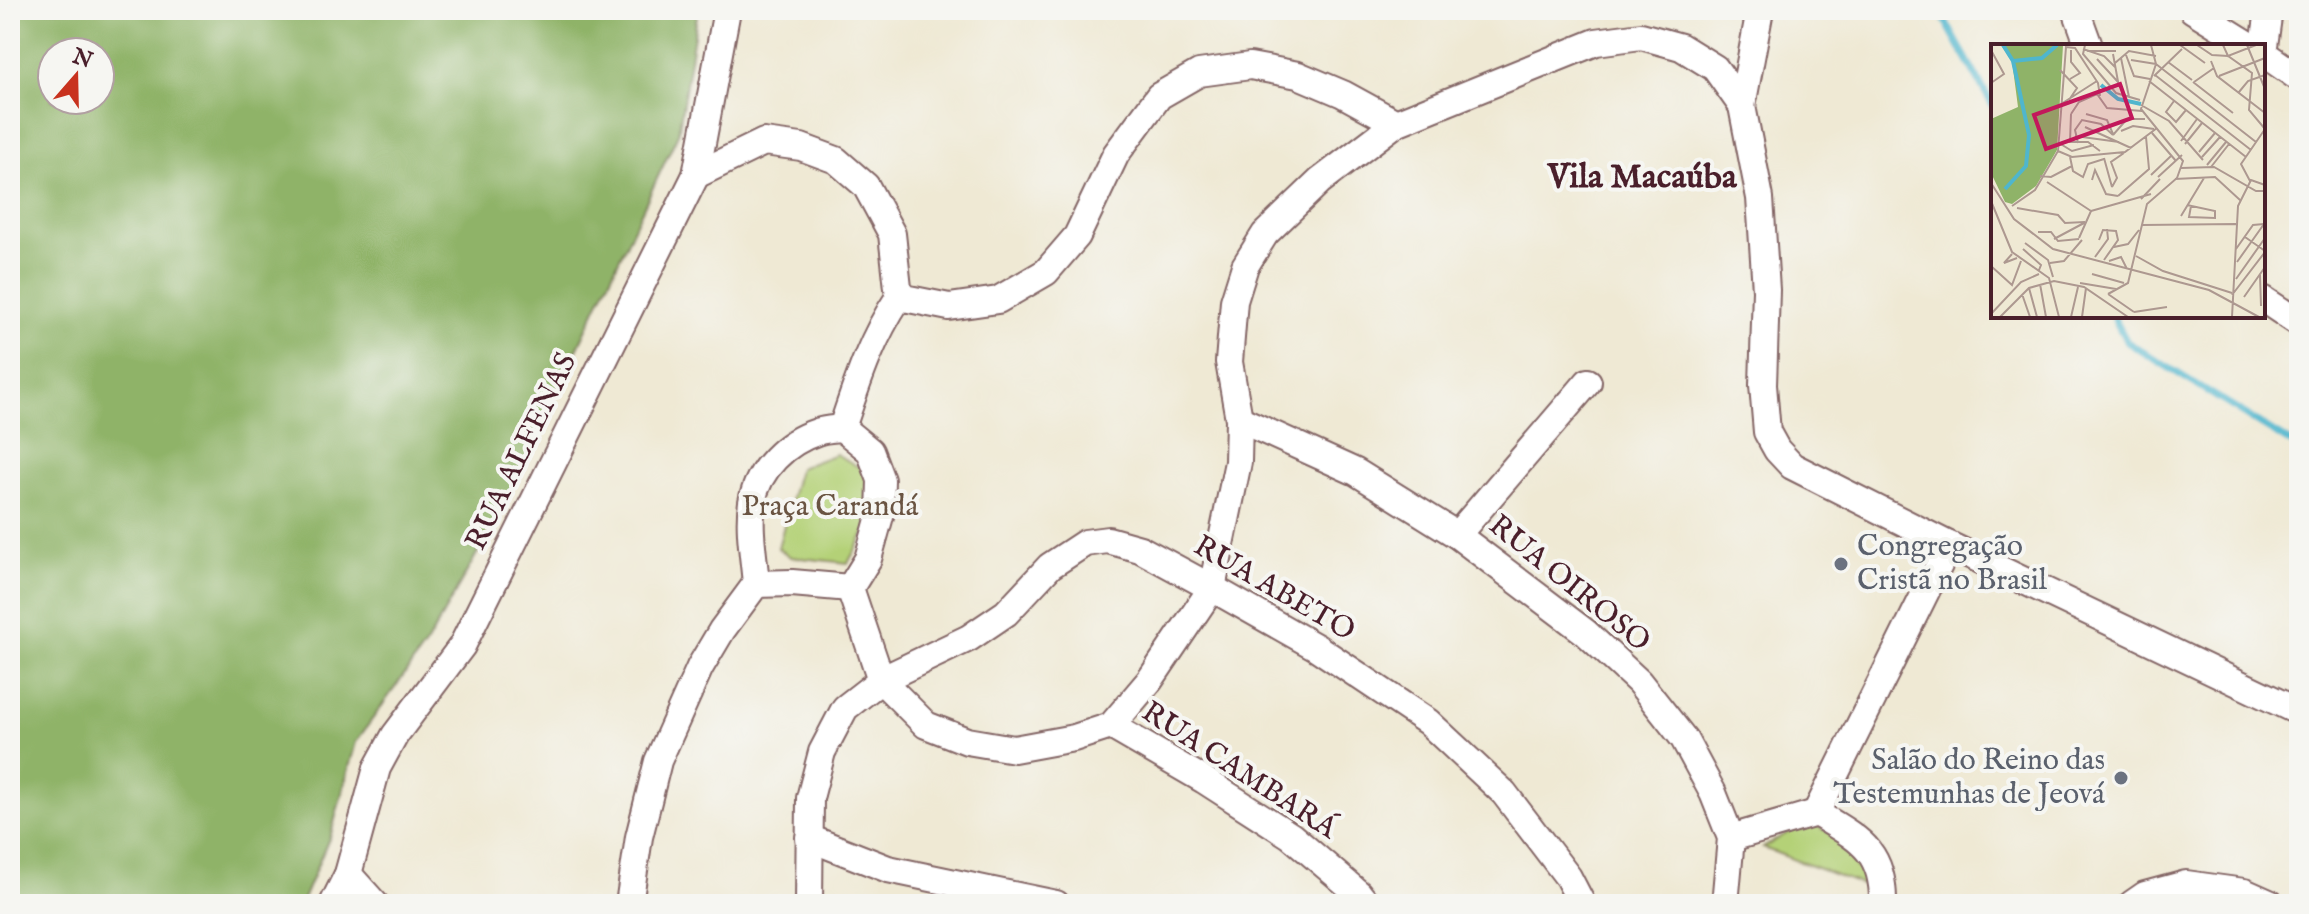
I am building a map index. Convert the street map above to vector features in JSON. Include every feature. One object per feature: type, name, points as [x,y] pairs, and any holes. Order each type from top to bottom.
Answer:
[{"type":"street","name":"RUA ALFENAS","points":[[333,904],[348,874],[377,768],[395,735],[462,646],[696,175],[727,10]]},
{"type":"street","points":[[1760,10],[1742,106],[1760,198],[1766,290],[1763,385],[1767,432],[1777,450],[1792,466],[1949,545],[2299,712]]},
{"type":"street","points":[[2076,10],[2088,44]]},
{"type":"street","points":[[2193,10],[2248,44]]},
{"type":"street","points":[[2264,44],[2269,10]]},
{"type":"street","points":[[850,588],[881,680],[926,725],[967,741],[1014,749],[1074,738],[1111,726],[1150,680],[1212,588],[1238,462],[1239,419],[1229,362],[1234,301],[1245,266],[1265,234],[1309,191],[1396,123],[1596,42],[1641,36],[1681,47],[1715,68],[1742,106]]},
{"type":"street","points":[[2265,54],[2299,78]]},
{"type":"street","points":[[899,297],[949,307],[998,300],[1046,272],[1077,236],[1116,154],[1159,96],[1199,73],[1250,66],[1298,75],[1343,94],[1396,123]]},
{"type":"street","points":[[696,175],[764,142],[801,147],[836,160],[866,186],[892,234],[899,297],[881,324],[842,428]]},
{"type":"street","points":[[2265,300],[2299,323]]},
{"type":"street","points":[[1457,535],[1588,382]]},
{"type":"street","name":"RUA OIROSO","points":[[1239,419],[1356,472],[1457,535],[1585,632],[1639,682],[1684,739],[1713,793],[1731,838],[1725,904]]},
{"type":"street","points":[[629,904],[639,837],[658,761],[700,667],[722,630],[756,584],[751,536],[752,501],[764,470],[786,447],[818,431],[842,428],[870,451],[881,480],[880,516],[868,559],[850,588]]},
{"type":"street","name":"RUA ABETO","points":[[809,904],[810,798],[822,752],[845,708],[881,680],[969,638],[1006,613],[1050,566],[1085,543],[1108,540],[1140,549],[1316,647],[1428,722],[1504,793],[1568,877],[1582,904]]},
{"type":"street","points":[[1731,838],[1816,813],[1949,545]]},
{"type":"street","points":[[756,584],[792,583],[850,588]]},
{"type":"street","name":"RUA CAMBARÁ","points":[[1111,726],[1204,780],[1291,836],[1367,904]]},
{"type":"street","points":[[1816,813],[1855,837],[1874,856],[1883,883],[1883,904]]},
{"type":"street","points":[[809,838],[888,869],[1056,904]]},
{"type":"street","points":[[348,874],[375,904]]},
{"type":"street","points":[[2132,904],[2145,895],[2186,884],[2244,892],[2271,904]]},
{"type":"green space","points":[[10,10],[698,10],[678,134],[502,509],[427,643],[356,742],[331,834],[301,904],[10,904]]},
{"type":"green space","name":"Praça Carandá","points":[[836,454],[871,474],[867,529],[848,563],[791,557],[778,548],[799,468]]},
{"type":"green space","points":[[1813,823],[1850,848],[1861,864],[1868,887],[1763,848],[1797,827]]},
{"type":"waterway","points":[[1939,10],[1991,102]]},
{"type":"waterway","points":[[2114,318],[2127,342],[2299,448]]},
{"type":"place","name":"Congregação Cristã no Brasil","points":[[1841,564]]},
{"type":"place","name":"Salão do Reino das Testemunhas de Jeová","points":[[2121,778]]},
{"type":"district","name":"Vila Macaúba","points":[[1642,177]]}]
